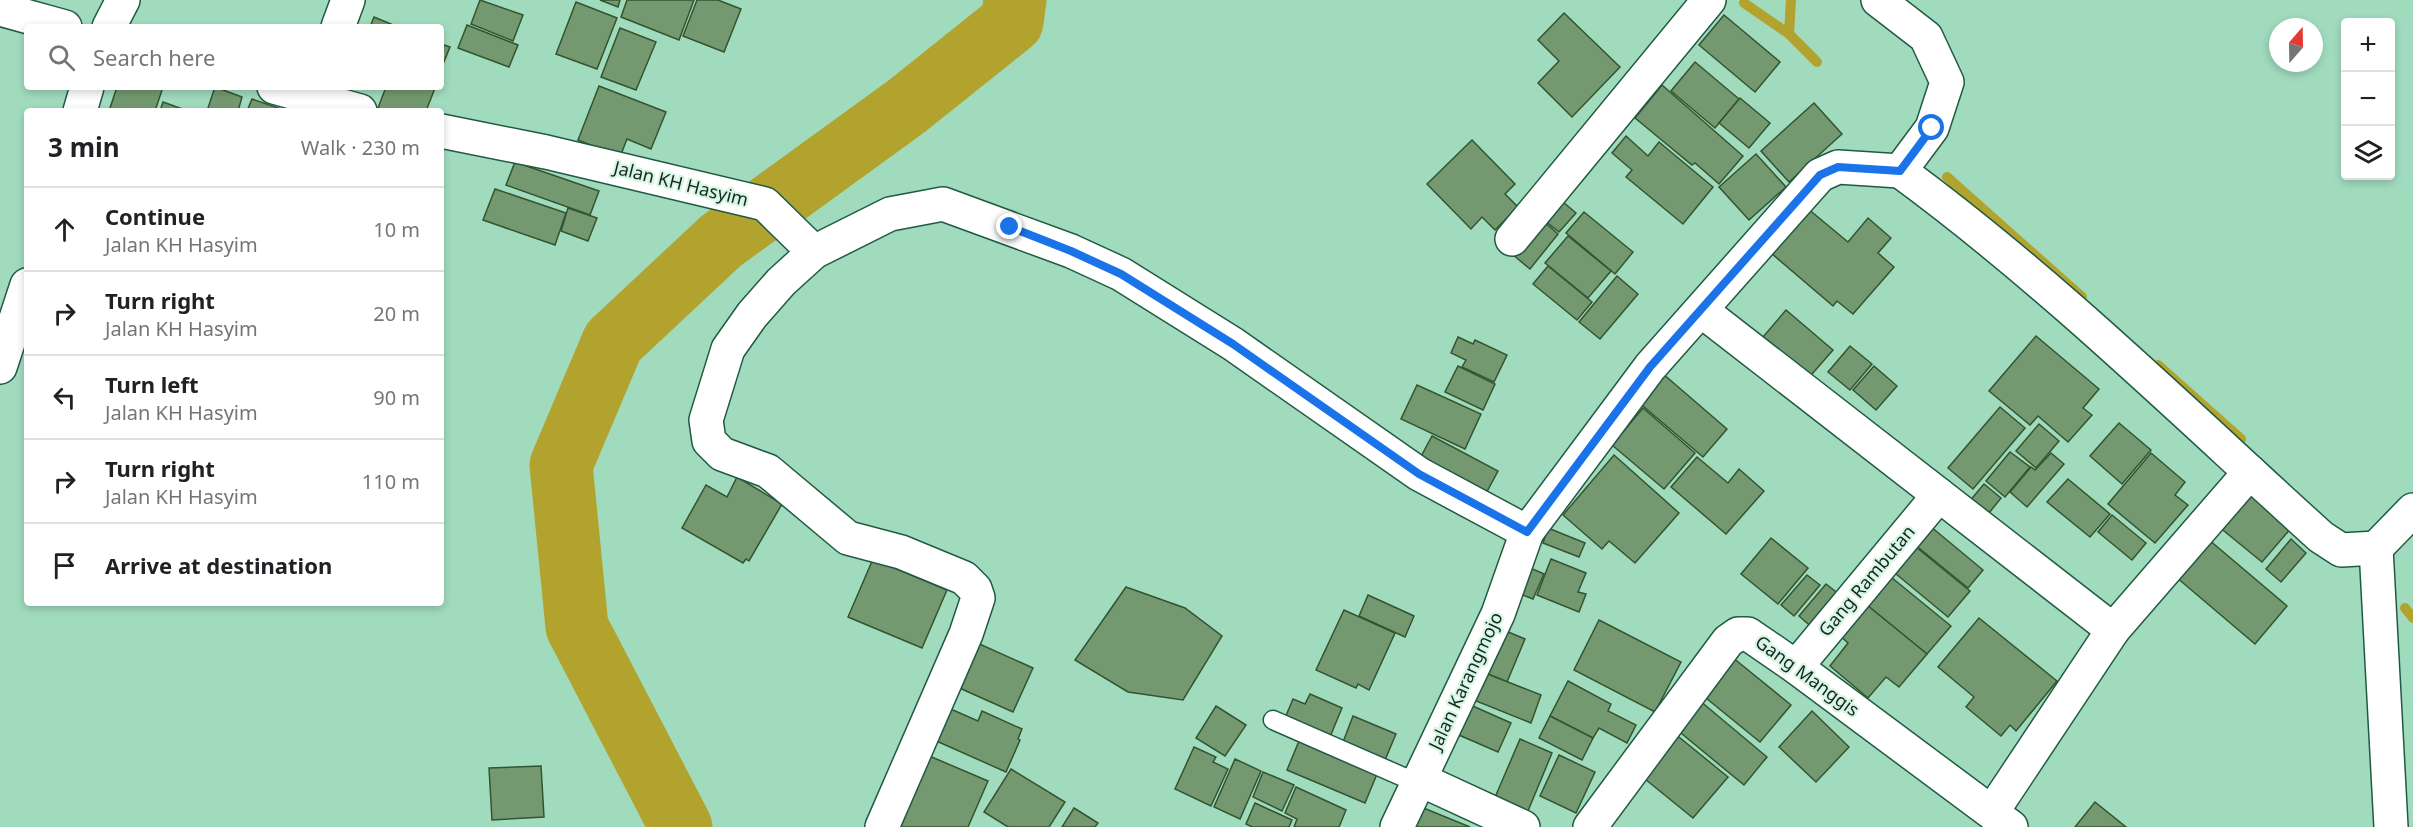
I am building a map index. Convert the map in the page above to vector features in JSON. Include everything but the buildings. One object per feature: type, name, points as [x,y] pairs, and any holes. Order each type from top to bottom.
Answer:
[{"type":"street","points":[[111,24],[123,0]]},
{"type":"street","points":[[339,24],[348,0]]},
{"type":"street","points":[[1512,239],[1709,0]]},
{"type":"street","points":[[1878,0],[1926,37],[1947,82],[1932,128],[1900,171]]},
{"type":"street","points":[[0,9],[54,24]]},
{"type":"street","points":[[81,108],[86,90]]},
{"type":"street","points":[[297,90],[312,92],[352,108]]},
{"type":"street","name":"Jalan KH Hasyim","points":[[444,132],[546,152],[765,204],[810,248]]},
{"type":"street","points":[[882,827],[966,634],[978,598],[975,589],[964,579],[901,552],[848,538],[768,471],[723,454],[710,441],[705,420],[728,350],[766,298],[810,248],[890,214],[944,204],[1071,251],[1121,274],[1233,344],[1419,474],[1527,532],[1650,367],[1820,175],[1838,167],[1900,171],[1948,206],[2104,337],[2321,537],[2341,550],[2376,548],[2413,510]]},
{"type":"street","points":[[0,367],[24,294]]},
{"type":"street","points":[[1701,311],[2113,630]]},
{"type":"street","points":[[2001,820],[2113,630],[2250,472]]},
{"type":"street","name":"Gang Rambutan","points":[[1796,667],[1939,495]]},
{"type":"street","name":"Jalan Karangmojo","points":[[1397,827],[1498,614],[1527,532]]},
{"type":"street","points":[[2376,548],[2391,827]]},
{"type":"street","name":"Gang Manggis","points":[[1590,827],[1728,641],[1738,634],[1748,634],[1796,667],[2001,820]]},
{"type":"street","points":[[1418,781],[1523,827]]},
{"type":"lane","points":[[1273,720],[1418,781]]},
{"type":"waterway","points":[[681,827],[577,627],[561,465],[613,342],[721,241],[907,106],[1012,22],[1015,0]]},
{"type":"waterway","points":[[1789,34],[1791,0]]},
{"type":"waterway","points":[[1744,3],[1789,34],[1817,62]]},
{"type":"waterway","points":[[1947,177],[2082,297]]},
{"type":"waterway","points":[[2158,365],[2241,439]]},
{"type":"waterway","points":[[2405,608],[2413,618]]},
{"type":"route","points":[[1010,227],[1121,274],[1233,344],[1419,474],[1527,532],[1650,367],[1820,175],[1838,167],[1900,171],[1932,128]]}]
